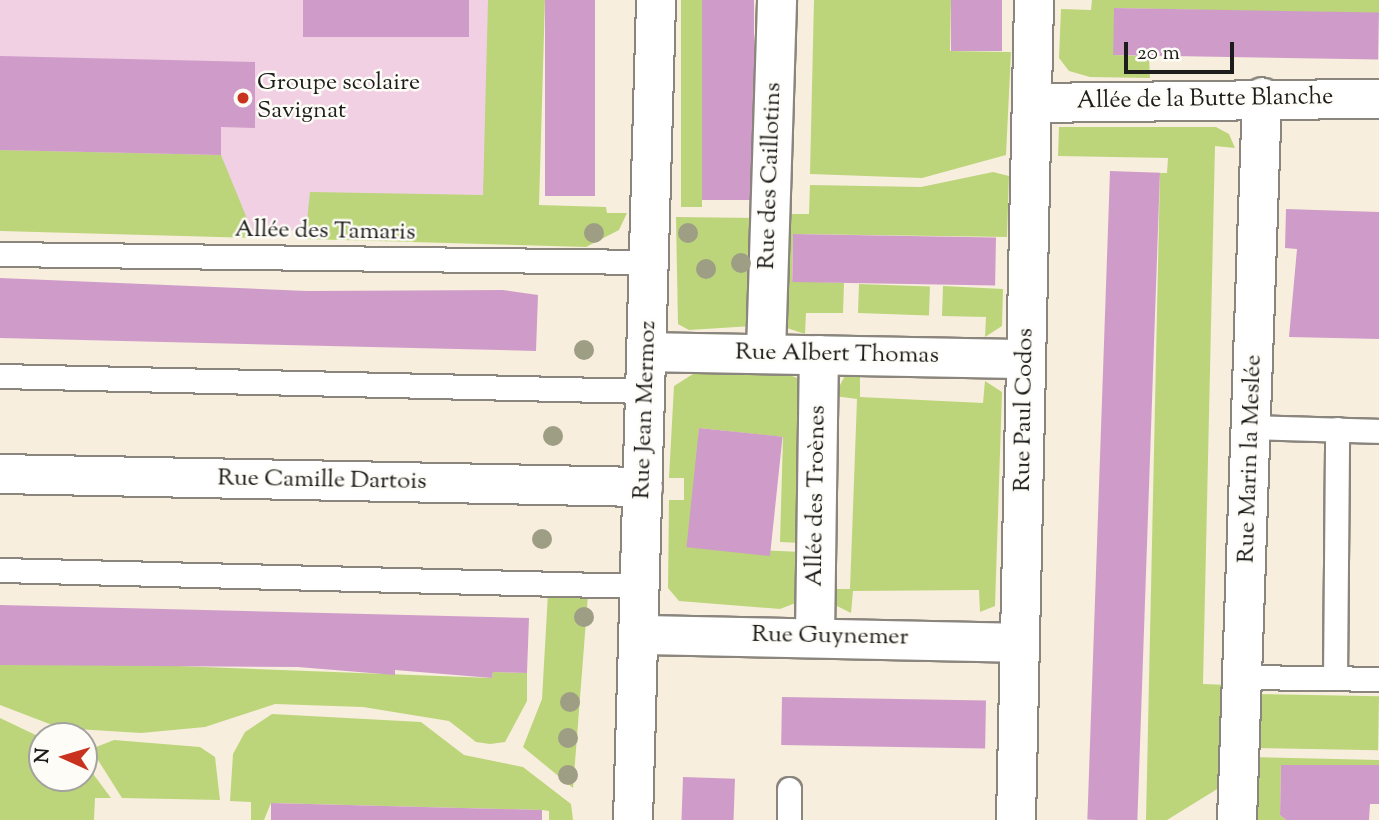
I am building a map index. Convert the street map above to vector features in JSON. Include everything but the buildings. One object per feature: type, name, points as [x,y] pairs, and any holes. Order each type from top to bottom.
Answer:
[{"type":"street","name":"Rue Jean Mermoz","points":[[633,820],[656,0]]},
{"type":"street","name":"Rue des Caillotins","points":[[766,352],[777,0]]},
{"type":"street","name":"Rue Paul Codos","points":[[1016,820],[1034,0]]},
{"type":"street","name":"Allée de la Butte Blanche","points":[[1032,103],[1262,97],[1379,99]]},
{"type":"street","name":"Rue Marin la Meslée","points":[[1237,820],[1262,97]]},
{"type":"street","name":"Rue Albert Thomas","points":[[648,352],[766,352],[1026,359]]},
{"type":"street","name":"Allée des Troènes","points":[[815,636],[819,355]]},
{"type":"street","name":"Rue Camille Dartois","points":[[0,474],[643,488]]},
{"type":"street","name":"Rue Guynemer","points":[[640,635],[815,636],[1019,643]]},
{"type":"lane","name":"Allée des Tamaris","points":[[0,254],[649,262]]},
{"type":"lane","points":[[0,376],[646,391]]},
{"type":"lane","points":[[1252,427],[1379,431]]},
{"type":"lane","points":[[1335,678],[1337,429]]},
{"type":"lane","points":[[0,570],[641,586]]},
{"type":"lane","points":[[1243,677],[1379,679]]},
{"type":"lane","points":[[789,789],[789,820]]},
{"type":"shaded area","name":"Groupe scolaire Savignat","points":[[0,0],[488,0],[488,231],[0,231]]},
{"type":"green space","points":[[488,0],[545,0],[539,205],[606,207],[607,213],[627,213],[619,230],[586,247],[305,239],[310,192],[483,195]]},
{"type":"green space","points":[[681,0],[702,0],[702,207],[681,207]]},
{"type":"green space","points":[[814,0],[951,0],[950,51],[1011,52],[1006,155],[922,178],[810,174]]},
{"type":"green space","points":[[1092,0],[1379,0],[1379,14],[1115,8],[1114,55],[1149,56],[1150,78],[1090,77],[1069,71],[1059,58],[1061,9],[1091,10]]},
{"type":"green space","points":[[1059,127],[1216,127],[1229,134],[1235,148],[1215,146],[1203,684],[1230,685],[1227,783],[1167,820],[1146,820],[1160,173],[1167,173],[1168,158],[1058,156]]},
{"type":"green space","points":[[0,150],[221,155],[255,238],[0,231]]},
{"type":"green space","points":[[993,172],[1009,176],[1007,237],[793,234],[792,281],[844,283],[843,313],[806,313],[805,334],[784,327],[787,214],[809,214],[810,185],[921,187]]},
{"type":"green space","points":[[676,217],[757,218],[752,326],[689,330],[678,324]]},
{"type":"green space","points":[[859,284],[930,286],[929,315],[858,313]]},
{"type":"green space","points":[[943,286],[1003,289],[1002,326],[985,337],[986,317],[942,316]]},
{"type":"green space","points":[[784,373],[800,379],[802,543],[780,542],[783,437],[699,428],[695,547],[802,552],[798,602],[780,609],[679,601],[668,588],[669,500],[684,500],[684,478],[669,478],[674,386],[693,374]]},
{"type":"green space","points":[[860,373],[860,397],[983,403],[985,381],[1002,392],[995,606],[980,612],[979,590],[853,591],[851,613],[831,603],[829,589],[850,589],[857,399],[834,396],[846,374]]},
{"type":"green space","points":[[548,593],[588,595],[573,788],[523,747],[542,699]]},
{"type":"green space","points":[[74,662],[492,678],[493,672],[527,673],[527,701],[505,742],[490,744],[476,742],[449,721],[363,707],[275,704],[205,727],[141,733],[98,730],[98,722],[44,722],[0,705],[0,665]]},
{"type":"green space","points":[[1251,694],[1379,696],[1378,750],[1250,748]]},
{"type":"green space","points":[[272,714],[421,722],[464,755],[523,767],[571,804],[573,820],[549,820],[549,811],[542,810],[271,803],[264,820],[251,820],[251,802],[230,801],[233,754],[245,732]]},
{"type":"green space","points":[[0,718],[28,731],[28,792],[98,792],[98,780],[111,798],[95,798],[94,820],[0,820]]},
{"type":"green space","points":[[114,740],[200,747],[215,757],[220,800],[122,798],[98,760],[98,746]]},
{"type":"green space","points":[[1250,757],[1379,760],[1379,765],[1281,765],[1280,815],[1286,820],[1248,820]]},
{"type":"place","name":"Groupe scolaire Savignat","points":[[243,98]]}]
